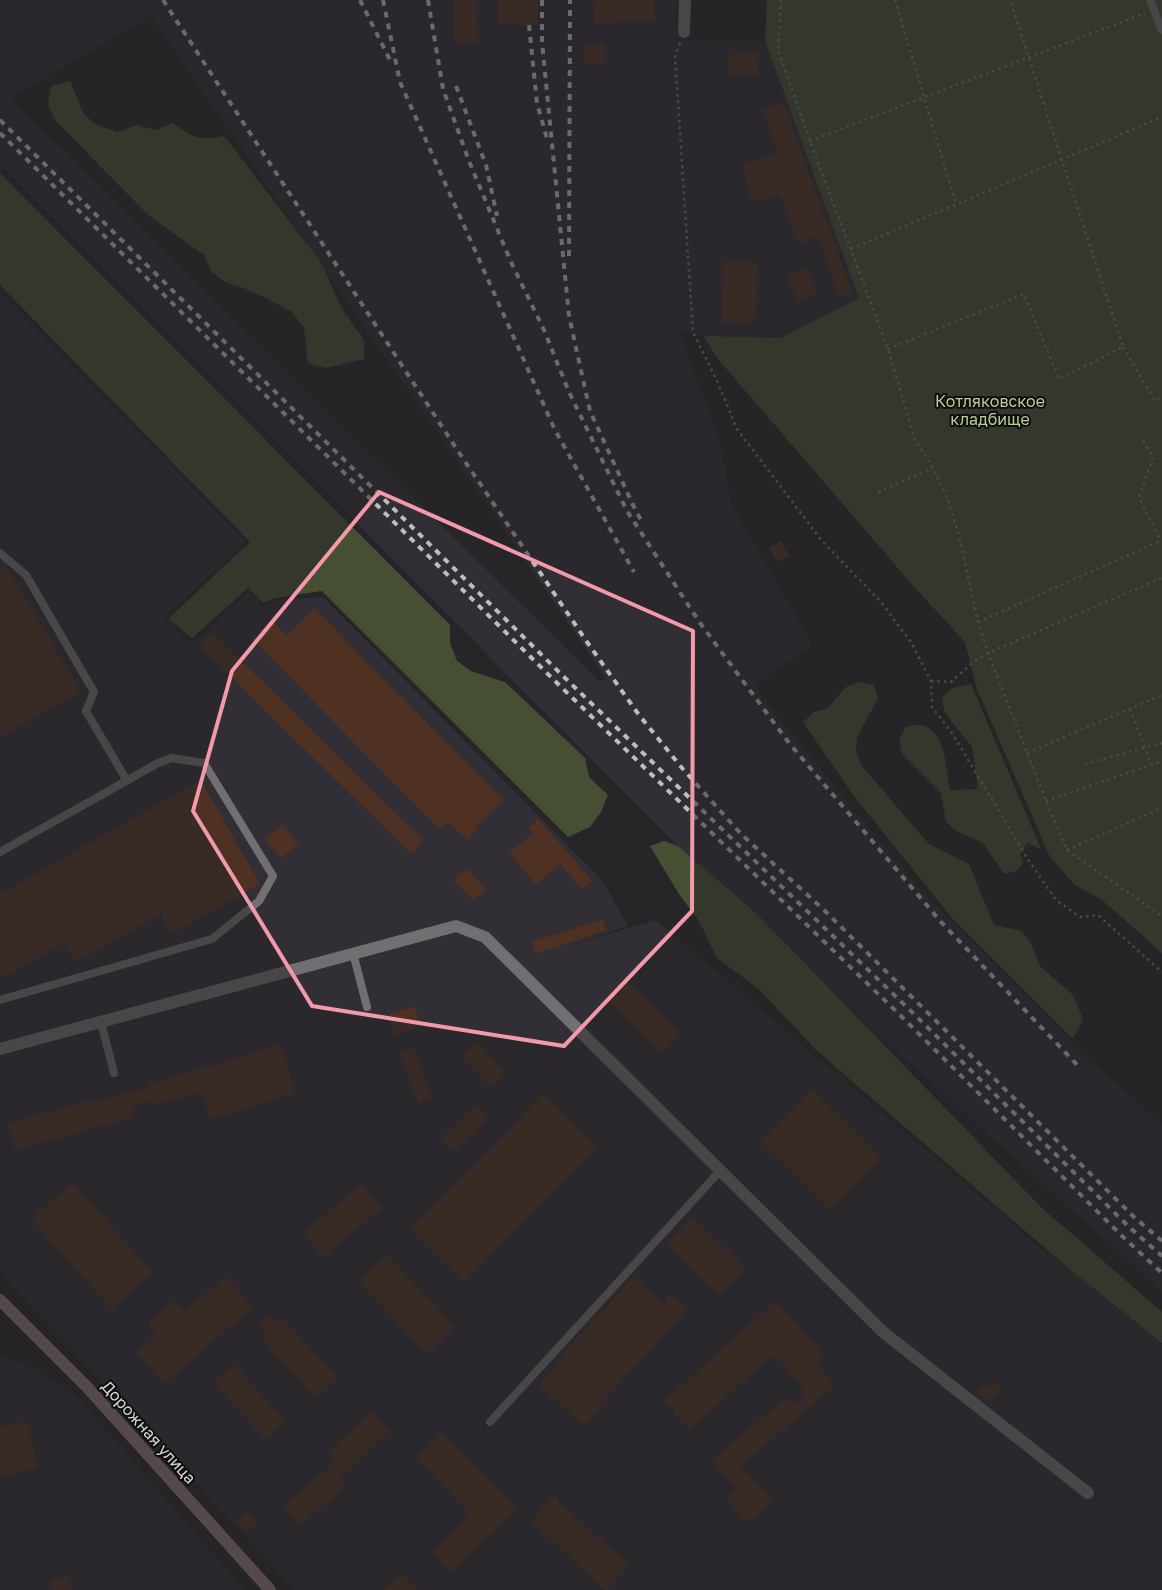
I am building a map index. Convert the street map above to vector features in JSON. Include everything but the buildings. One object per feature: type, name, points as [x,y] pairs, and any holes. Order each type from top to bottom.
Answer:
[{"type":"main road","name":"Дорожная улица","points":[[0,1300],[87,1387],[270,1590]]},
{"type":"street","points":[[684,32],[685,0]]},
{"type":"street","points":[[0,1049],[456,926],[485,937],[883,1332],[1088,1493]]},
{"type":"lane","points":[[1150,0],[1162,30]]},
{"type":"lane","points":[[0,553],[26,575],[94,692],[86,711],[127,781]]},
{"type":"lane","points":[[0,852],[158,763],[172,758],[204,763],[273,876],[259,901],[212,939],[0,1000]]},
{"type":"lane","points":[[353,953],[367,1007]]},
{"type":"lane","points":[[101,1022],[114,1073]]},
{"type":"lane","points":[[490,1422],[720,1171]]},
{"type":"path","points":[[781,0],[778,50],[888,349],[916,440],[933,468],[948,500],[959,536],[978,622],[988,653],[1046,801],[1067,850],[1162,916]]},
{"type":"path","points":[[895,0],[956,204]]},
{"type":"path","points":[[1010,0],[1123,347],[1155,401],[1162,397]]},
{"type":"path","points":[[810,141],[1153,10]]},
{"type":"path","points":[[684,32],[675,56],[693,332],[718,383],[737,429],[822,542],[880,601],[911,642],[932,682],[932,707],[952,733],[1028,862],[1056,900],[1080,917],[1098,915],[1162,972]]},
{"type":"path","points":[[851,249],[1162,117]]},
{"type":"path","points":[[888,349],[1024,294],[1059,379],[1123,347]]},
{"type":"path","points":[[978,622],[1161,540],[1139,496],[1152,457],[1143,441]]},
{"type":"path","points":[[878,492],[933,468]]},
{"type":"path","points":[[932,682],[951,682],[970,664],[988,653],[1162,578]]},
{"type":"path","points":[[1027,753],[1162,695]]},
{"type":"path","points":[[1130,709],[1152,764]]},
{"type":"path","points":[[1085,764],[1162,743]]},
{"type":"path","points":[[1046,801],[1162,761]]},
{"type":"path","points":[[1067,850],[1162,808]]},
{"type":"highlighted area","points":[[379,492],[693,631],[692,911],[564,1046],[312,1006],[193,811],[232,671]]},
{"type":"shaded area","points":[[0,0],[676,0],[677,40],[765,41],[860,298],[781,338],[704,336],[679,331],[720,444],[732,506],[813,645],[754,685],[767,704],[918,887],[1071,1043],[1162,1125],[1162,1291],[737,906],[0,163]],"holes":[[[151,16],[606,678],[600,682],[10,98]]]},
{"type":"shaded area","points":[[0,293],[245,542],[163,619],[192,645],[249,592],[263,608],[278,600],[323,597],[602,880],[628,926],[565,947],[656,920],[1037,1246],[1074,1273],[1162,1344],[1162,1590],[295,1590],[0,1272]]},
{"type":"shaded area","points":[[0,1355],[37,1370],[76,1396],[244,1590],[0,1590]]},
{"type":"green space","name":"Котляковское кладбище","points":[[767,0],[1162,0],[1162,953],[1102,900],[1075,885],[1050,857],[977,689],[965,642],[917,590],[717,358],[704,336],[781,338],[859,298],[765,41]]},
{"type":"green space","points":[[70,81],[84,115],[99,126],[118,132],[137,125],[155,130],[173,123],[197,137],[224,136],[321,262],[342,309],[364,340],[364,359],[327,368],[308,364],[304,328],[292,312],[262,296],[227,283],[211,272],[204,255],[148,215],[56,121],[48,105],[51,86]]},
{"type":"green space","points":[[0,173],[450,625],[450,643],[457,661],[471,671],[505,682],[585,758],[589,777],[608,795],[601,812],[590,827],[568,837],[322,591],[275,598],[263,603],[248,588],[192,638],[168,619],[250,542],[0,285]]},
{"type":"green space","points":[[859,682],[874,685],[878,698],[857,737],[856,753],[862,766],[929,844],[969,864],[994,925],[1021,931],[1030,941],[1040,966],[1073,995],[1083,1019],[1073,1039],[953,919],[854,796],[803,722],[814,712],[827,709],[846,687]]},
{"type":"green space","points":[[971,684],[1041,849],[1027,843],[1020,855],[1023,862],[1017,871],[1004,874],[983,843],[956,831],[946,821],[941,793],[902,754],[899,740],[906,727],[919,725],[929,728],[936,734],[940,742],[946,762],[950,790],[978,789],[972,747],[945,713],[942,698],[952,688]]},
{"type":"green space","points":[[664,841],[678,846],[757,914],[1042,1208],[1162,1312],[1162,1343],[1067,1267],[816,1050],[760,990],[717,958],[699,921],[679,894],[650,846]]},
{"type":"railway","points":[[163,0],[458,451],[587,642],[639,715],[682,768],[741,834],[824,910],[1134,1217],[1162,1241]]},
{"type":"railway","points":[[360,0],[392,64]]},
{"type":"railway","points":[[383,0],[400,82],[555,430],[634,572]]},
{"type":"railway","points":[[428,0],[443,89],[469,161],[511,262],[544,330],[569,392],[627,511],[700,623],[789,743],[941,922],[1081,1069]]},
{"type":"railway","points":[[542,0],[542,42],[569,316],[590,411],[643,524]]},
{"type":"railway","points":[[569,256],[570,0]]},
{"type":"railway","points":[[529,25],[537,103],[547,139]]},
{"type":"railway","points":[[456,86],[486,165],[497,216]]},
{"type":"railway","points":[[0,120],[563,676],[915,1015],[1128,1226],[1162,1256]]},
{"type":"railway","points":[[0,133],[557,683],[902,1017],[1122,1236],[1162,1273]]}]
